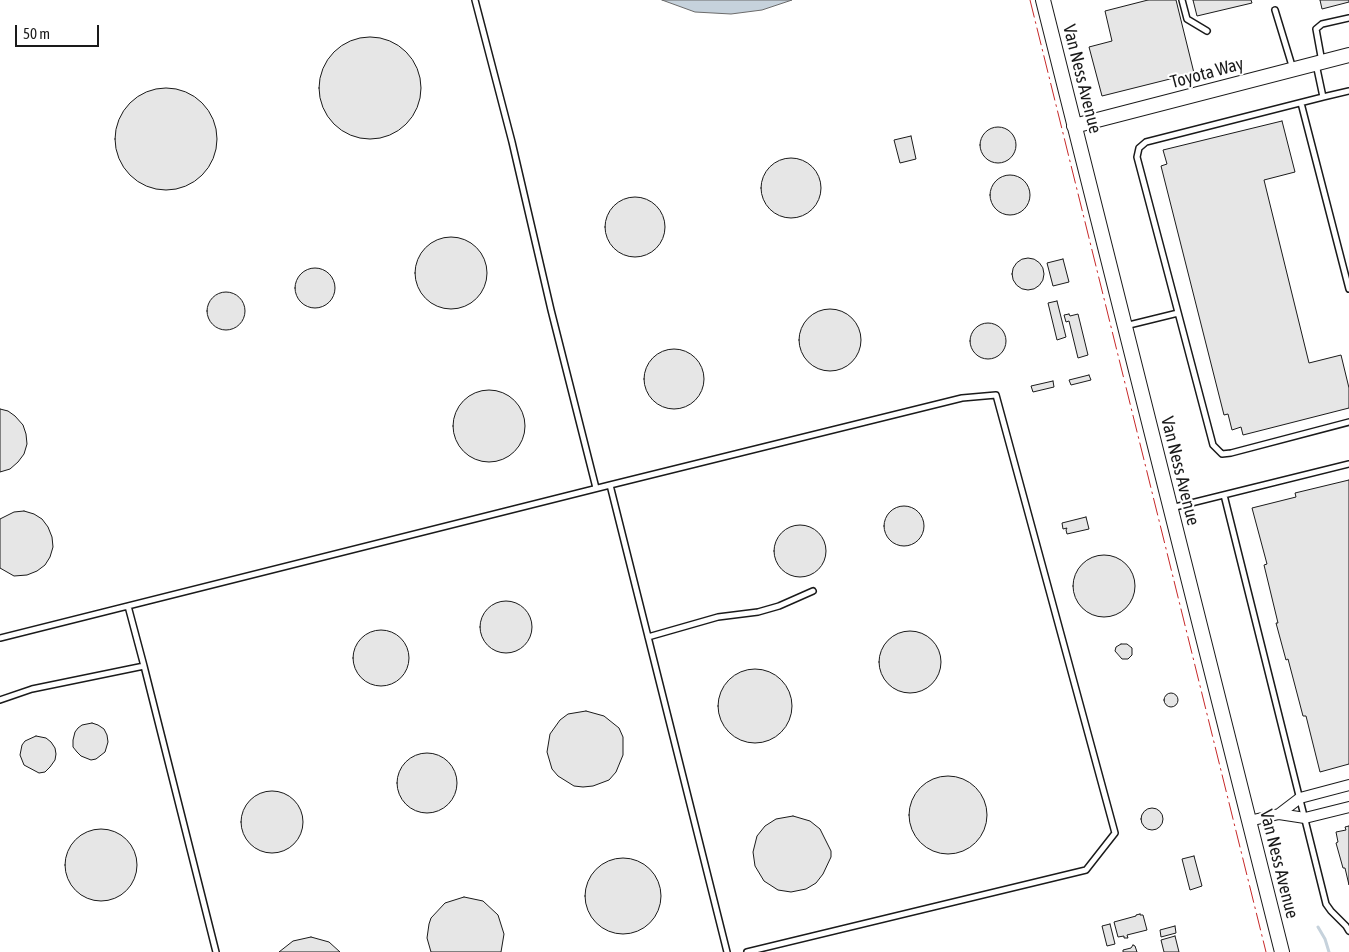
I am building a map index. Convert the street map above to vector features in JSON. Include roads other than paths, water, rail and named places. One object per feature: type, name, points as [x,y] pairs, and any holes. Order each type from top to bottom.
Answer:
[{"type":"main road","name":"Van Ness Avenue","points":[[1043,0],[1282,952]]},
{"type":"main road","name":"Toyota Way","points":[[1074,126],[1349,55]]},
{"type":"street","points":[[1249,822],[1279,814],[1300,798],[1349,785]]},
{"type":"street","points":[[1279,814],[1305,818],[1349,807]]},
{"type":"lane","points":[[475,0],[512,142],[551,310],[596,488]]},
{"type":"lane","points":[[1182,0],[1187,19],[1207,31]]},
{"type":"lane","points":[[1275,10],[1294,70]]},
{"type":"lane","points":[[1323,97],[1316,28],[1322,24],[1349,18]]},
{"type":"lane","points":[[1349,93],[1323,97],[1146,142],[1139,148],[1137,158],[1212,445],[1222,454],[1231,453],[1349,422]]},
{"type":"lane","points":[[1302,103],[1349,289]]},
{"type":"lane","points":[[1124,326],[1178,313]]},
{"type":"lane","points":[[0,638],[962,398],[996,395],[1116,833],[1086,870],[747,952]]},
{"type":"lane","points":[[1170,508],[1349,464]]},
{"type":"lane","points":[[610,485],[727,952]]},
{"type":"lane","points":[[1224,495],[1326,904],[1349,931]]},
{"type":"lane","points":[[648,637],[718,617],[758,612],[812,591]]},
{"type":"lane","points":[[128,606],[216,952]]},
{"type":"lane","points":[[0,700],[32,689],[144,666]]},
{"type":"waterway","points":[[1318,927],[1325,939],[1329,952]]}]
